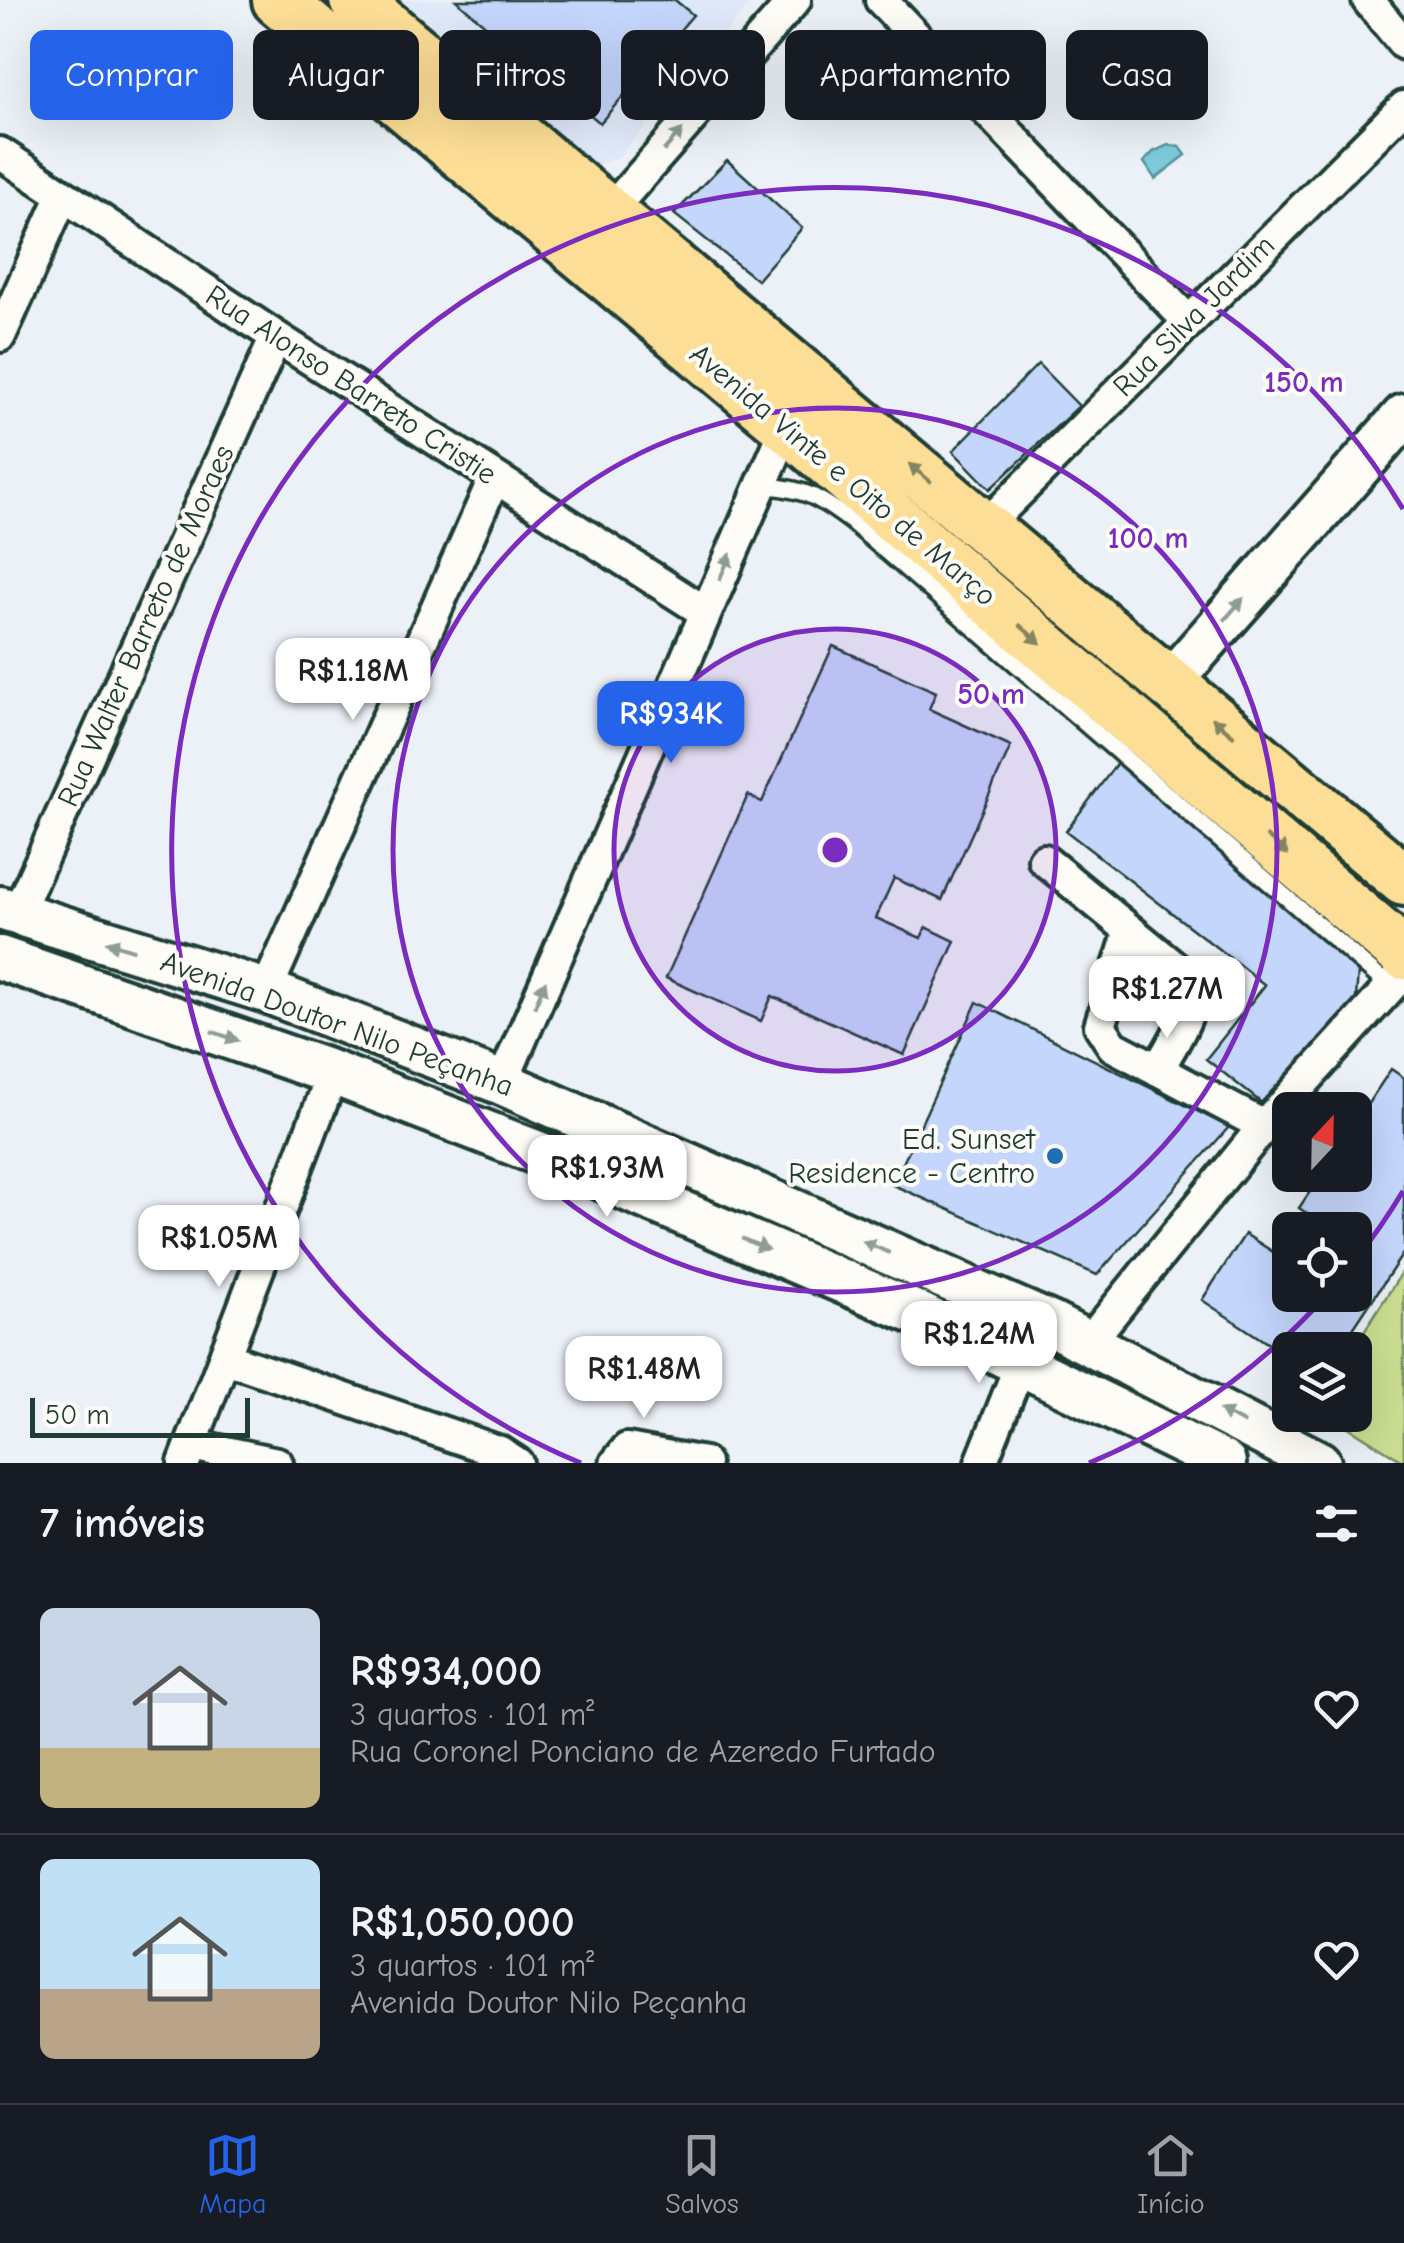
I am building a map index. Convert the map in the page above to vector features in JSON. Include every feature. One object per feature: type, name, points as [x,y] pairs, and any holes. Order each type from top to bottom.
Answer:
[{"type":"main road","name":"Avenida Vinte e Oito de Março","points":[[278,0],[314,30]]},
{"type":"main road","name":"Avenida Vinte e Oito de Março","points":[[355,0],[1404,880]]},
{"type":"main road","points":[[419,107],[446,121],[566,216],[590,225],[608,213]]},
{"type":"main road","name":"Avenida Vinte e Oito de Março","points":[[419,118],[787,426],[1399,971]]},
{"type":"main road","points":[[1170,682],[1404,416]]},
{"type":"main road","name":"Avenida Doutor Nilo Peçanha","points":[[6,911],[266,991],[502,1083],[1089,1342],[1318,1463]]},
{"type":"main road","name":"Avenida Doutor Nilo Peçanha","points":[[0,958],[332,1073],[587,1172],[921,1315],[1224,1463]]},
{"type":"main road","points":[[332,1073],[467,1102],[484,1099],[502,1083]]},
{"type":"main road","points":[[921,1315],[931,1292],[940,1289],[1032,1330],[1089,1342]]},
{"type":"street","points":[[608,213],[795,0]]},
{"type":"street","points":[[881,0],[1188,321]]},
{"type":"street","points":[[1368,0],[1404,44]]},
{"type":"street","name":"Rua Silva Jardim","points":[[984,526],[1404,108]]},
{"type":"street","name":"Rua Alonso Barreto Cristie","points":[[0,154],[276,338],[705,612]]},
{"type":"street","points":[[0,336],[63,196]]},
{"type":"street","name":"Rua Walter Barreto de Moraes","points":[[6,911],[276,338]]},
{"type":"street","points":[[502,1083],[787,426]]},
{"type":"street","points":[[266,991],[494,478]]},
{"type":"street","points":[[1044,860],[1187,976],[1193,987],[1192,1000],[1158,1070]]},
{"type":"street","points":[[1130,931],[1100,1026],[1114,1046],[1264,1126]]},
{"type":"street","points":[[1089,1342],[1264,1126],[1399,971]]},
{"type":"street","points":[[277,1463],[188,1454],[332,1073]]},
{"type":"street","points":[[226,1358],[500,1452],[517,1463]]},
{"type":"street","points":[[982,1463],[1021,1363]]},
{"type":"street","points":[[616,1463],[627,1449],[704,1463]]},
{"type":"lane","points":[[760,486],[819,497],[852,522],[1399,971]]},
{"type":"shaded area","points":[[402,0],[753,0],[727,30],[621,30],[621,120],[650,120],[618,158],[599,164],[543,120],[601,120],[601,30],[439,32]]},
{"type":"green space","points":[[1404,1269],[1404,1462],[1356,1432],[1372,1432],[1372,1332],[1364,1332]]},
{"type":"water","points":[[1168,145],[1180,147],[1186,155],[1155,179],[1144,162]]},
{"type":"building","points":[[456,0],[675,0],[693,15],[680,30],[621,30],[621,99],[600,123],[596,120],[601,120],[601,30],[491,30]]},
{"type":"building","points":[[727,160],[802,228],[757,280],[674,214]]},
{"type":"building","points":[[1038,364],[1079,406],[990,489],[953,451]]},
{"type":"building","points":[[833,646],[936,692],[929,709],[1011,746],[942,900],[894,878],[876,918],[921,938],[926,927],[955,941],[904,1055],[772,996],[761,1021],[666,978],[748,795],[762,802]]},
{"type":"building","points":[[1118,762],[1358,972],[1355,1011],[1282,1092],[1272,1092],[1268,1108],[1206,1059],[1265,985],[1066,831]]},
{"type":"building","name":"Ed. Sunset Residence - Centro","points":[[977,1002],[1229,1127],[1097,1275],[893,1185]]},
{"type":"building","points":[[1391,1069],[1404,1078],[1404,1252],[1372,1300],[1372,1212],[1305,1212],[1299,1208],[1310,1192],[1372,1192],[1372,1098]]},
{"type":"building","points":[[1245,1234],[1272,1251],[1272,1312],[1364,1312],[1351,1332],[1272,1332],[1272,1346],[1202,1300]]},
{"type":"place","name":"Ed. Sunset Residence - Centro","points":[[1055,1156]]}]
